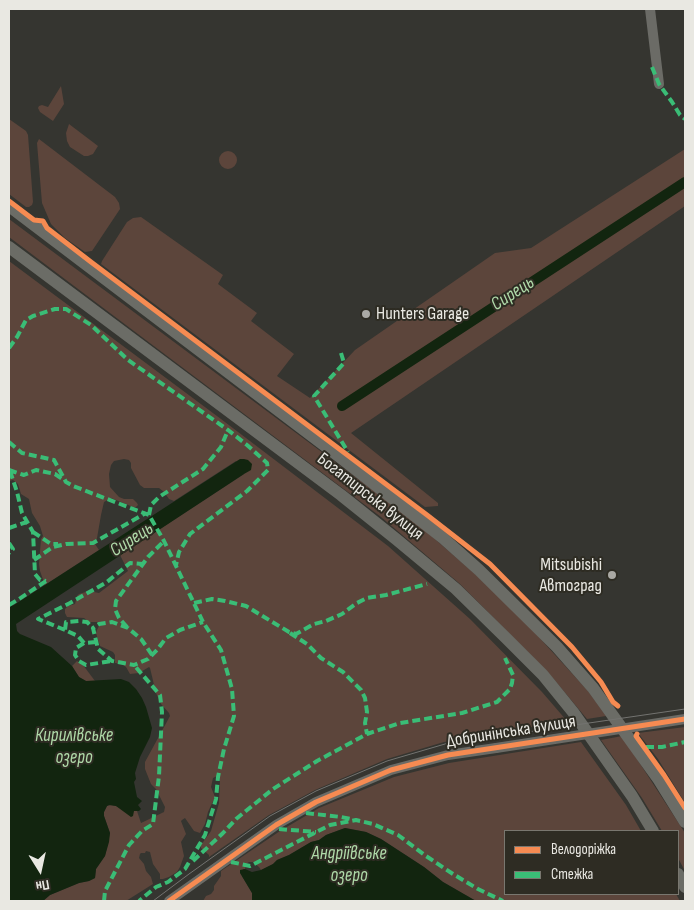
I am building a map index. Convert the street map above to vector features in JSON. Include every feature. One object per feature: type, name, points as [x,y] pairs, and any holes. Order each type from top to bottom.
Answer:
[{"type":"main road","name":"Богатирська вулиця","points":[[9,206],[342,458],[443,538],[483,574],[557,647],[593,688],[658,780],[685,822]]},
{"type":"main road","name":"Богатирська вулиця","points":[[9,247],[341,495],[456,589],[506,638],[573,712],[632,796],[652,830]]},
{"type":"street","points":[[650,9],[659,84]]},
{"type":"street","name":"Добринінська вулиця","points":[[169,901],[276,825],[316,802],[391,770],[448,755],[685,719]]},
{"type":"shaded area","points":[[61,86],[64,104],[53,121],[40,112],[38,108],[42,105],[48,107]]},
{"type":"shaded area","points":[[9,119],[26,131],[28,135],[33,202],[29,207],[26,207],[9,194]]},
{"type":"shaded area","points":[[69,124],[98,146],[93,154],[84,156],[70,147],[66,133]]},
{"type":"shaded area","points":[[39,139],[115,197],[119,203],[120,209],[92,251],[85,252],[65,238],[51,224],[42,203],[37,143]]},
{"type":"shaded area","points":[[685,149],[685,206],[351,433],[438,503],[438,506],[425,507],[101,264],[127,222],[133,218],[141,217],[223,275],[218,284],[257,313],[251,321],[294,354],[277,376],[310,398],[355,350],[495,253],[531,248]]},
{"type":"shaded area","points":[[224,151],[232,151],[237,156],[235,167],[224,169],[219,164],[219,156]]},
{"type":"shaded area","points":[[9,219],[413,520],[475,574],[525,622],[588,691],[606,716],[587,719],[547,671],[460,584],[381,517],[9,237]]},
{"type":"shaded area","points":[[9,261],[388,546],[470,619],[542,692],[567,721],[444,742],[387,759],[315,790],[269,815],[209,857],[201,848],[201,845],[211,831],[219,803],[220,778],[217,776],[213,778],[211,787],[215,797],[200,833],[194,831],[185,818],[181,821],[186,834],[181,842],[184,856],[177,872],[169,877],[160,879],[160,874],[153,864],[150,852],[146,851],[140,854],[139,858],[151,877],[153,884],[126,901],[43,901],[50,895],[95,878],[96,869],[105,856],[110,833],[104,816],[107,806],[111,805],[137,811],[141,823],[164,812],[165,807],[156,789],[151,784],[145,769],[145,762],[170,716],[156,693],[150,668],[139,673],[130,674],[122,664],[115,663],[113,652],[100,646],[96,633],[99,623],[89,622],[84,618],[67,617],[65,609],[75,604],[79,594],[89,591],[99,593],[128,571],[120,555],[244,474],[236,461],[174,501],[169,499],[159,488],[144,488],[140,485],[129,460],[114,461],[109,474],[110,487],[119,497],[133,499],[138,505],[133,507],[111,498],[104,502],[95,544],[99,550],[45,585],[39,564],[41,539],[43,536],[40,526],[32,513],[29,499],[21,494],[18,484],[13,480],[9,481]]},
{"type":"shaded area","points":[[77,661],[83,665],[95,681],[86,681],[79,677],[72,666]]},
{"type":"shaded area","points":[[685,727],[685,803],[658,759],[638,733]]},
{"type":"shaded area","points":[[622,736],[685,833],[685,871],[679,860],[679,830],[661,830],[642,798],[601,740]]},
{"type":"shaded area","points":[[581,742],[626,805],[640,830],[504,830],[504,895],[677,895],[680,901],[476,901],[443,882],[381,839],[366,832],[345,828],[311,842],[261,870],[253,862],[246,864],[242,876],[252,893],[252,901],[203,901],[214,890],[214,886],[221,876],[221,871],[280,831],[319,808],[394,777],[449,763]]},
{"type":"water","name":"Кирилівське озеро","points":[[240,459],[248,460],[252,464],[251,470],[16,624],[17,631],[20,634],[51,647],[72,666],[79,677],[86,681],[121,679],[129,682],[142,698],[152,728],[135,773],[136,779],[134,782],[137,797],[142,801],[138,805],[141,809],[134,811],[131,817],[116,806],[107,806],[104,816],[110,833],[109,842],[105,856],[96,869],[95,878],[50,895],[43,901],[9,901],[9,607]]},
{"type":"water","name":"Андріївське озеро","points":[[345,828],[366,832],[381,839],[443,882],[476,901],[252,901],[252,893],[240,870],[245,869],[252,872],[261,870],[311,842]]},
{"type":"waterway","name":"Сирець","points":[[342,406],[685,182]]},
{"type":"tram line","points":[[153,901],[270,816],[316,791],[387,761],[445,744],[685,709]]},
{"type":"marked path","points":[[652,67],[659,84],[680,115],[685,119]]},
{"type":"marked path","points":[[9,348],[26,320],[55,309],[66,309],[91,325],[128,360],[228,430],[267,463],[268,470],[247,491],[190,534],[179,552],[176,565]]},
{"type":"marked path","points":[[341,353],[344,363],[314,396],[348,452]]},
{"type":"marked path","points":[[149,515],[151,505],[159,497],[203,469],[221,447],[228,430]]},
{"type":"marked path","points":[[9,442],[22,453],[54,460],[66,482],[73,486],[149,515],[164,541],[203,622],[221,650],[232,689],[234,716],[224,749],[218,777],[216,799],[205,835],[185,869],[168,882],[156,887],[139,901]]},
{"type":"marked path","points":[[9,470],[24,475],[36,470],[55,474],[65,481]]},
{"type":"marked path","points":[[10,471],[22,513],[33,532],[35,574],[40,580],[46,581]]},
{"type":"marked path","points":[[34,560],[53,547],[66,544],[93,543],[146,513]]},
{"type":"marked path","points":[[9,528],[27,522]]},
{"type":"marked path","points":[[33,532],[51,544],[58,544]]},
{"type":"marked path","points":[[127,627],[119,618],[115,609],[116,601],[148,557],[164,541]]},
{"type":"marked path","points":[[9,543],[13,549],[9,553]]},
{"type":"marked path","points":[[65,630],[38,619],[107,582],[130,563],[143,564]]},
{"type":"marked path","points":[[9,605],[46,581]]},
{"type":"marked path","points":[[194,603],[212,599],[246,606],[289,632],[296,634],[314,624],[342,614],[367,598],[427,584]]},
{"type":"marked path","points":[[84,643],[78,636],[65,630],[66,622],[87,622],[93,628]]},
{"type":"marked path","points":[[152,655],[141,639],[128,628],[112,622],[99,624],[93,628],[98,649],[112,661],[134,665],[148,659],[157,650],[166,638],[180,630],[203,622]]},
{"type":"marked path","points":[[290,633],[307,644],[321,658],[343,672],[361,690],[365,698],[367,712],[365,723],[367,734]]},
{"type":"marked path","points":[[96,642],[84,643],[76,648],[75,655],[79,661],[86,665],[112,661]]},
{"type":"marked path","points":[[193,861],[236,819],[273,789],[317,761],[367,734],[400,723],[462,713],[497,702],[510,689],[512,683],[513,675],[505,658]]},
{"type":"marked path","points":[[104,901],[105,891],[129,845],[142,831],[153,824],[159,776],[162,712],[160,695],[134,665]]},
{"type":"marked path","points":[[646,747],[662,747],[685,742]]},
{"type":"marked path","points":[[306,813],[351,819]]},
{"type":"marked path","points":[[231,862],[250,866],[330,825],[356,820],[373,824],[398,835],[453,874],[503,901]]},
{"type":"marked path","points":[[279,829],[316,832]]},
{"type":"cycle path","points":[[9,201],[34,220],[43,221],[47,228],[91,262],[490,564],[572,647],[618,706]]},
{"type":"cycle path","points":[[169,901],[276,825],[316,802],[391,770],[448,755],[685,719]]},
{"type":"cycle path","points":[[637,734],[636,736],[685,808]]},
{"type":"place","name":"Hunters Garage","points":[[366,314]]},
{"type":"place","name":"Mitsubishi Автоград","points":[[612,575]]}]
